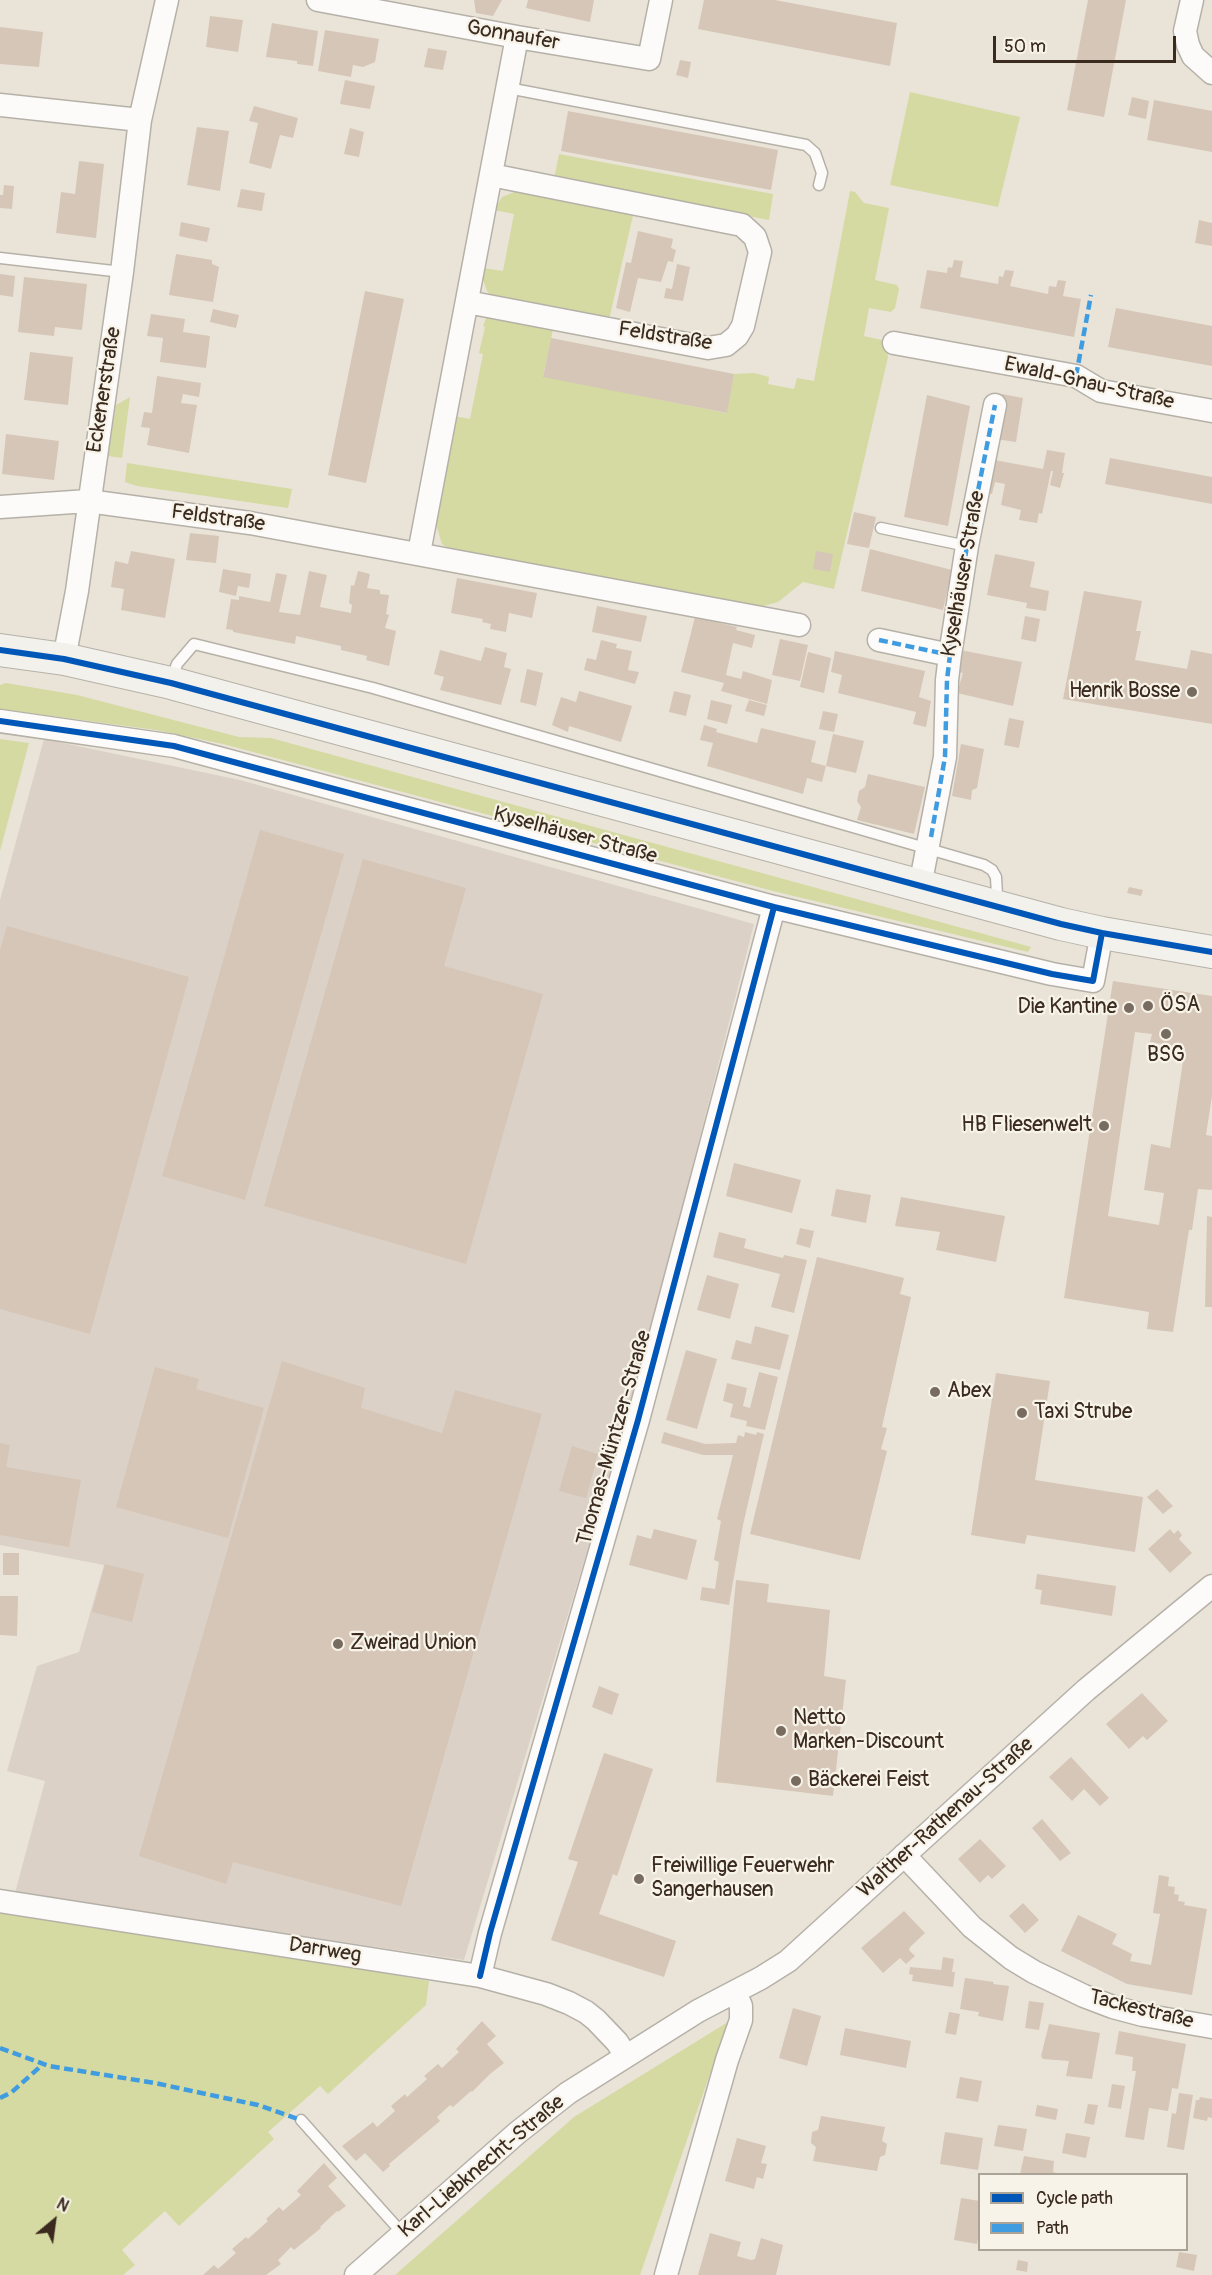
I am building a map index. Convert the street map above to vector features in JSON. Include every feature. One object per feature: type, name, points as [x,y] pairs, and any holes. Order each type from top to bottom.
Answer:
[{"type":"main road","name":"Kyselhäuser Straße","points":[[0,650],[64,659],[171,683],[994,906],[1102,933],[1212,952]]},
{"type":"street","points":[[0,105],[140,120],[167,0]]},
{"type":"street","name":"Gonnaufer","points":[[318,0],[518,37],[649,58],[661,0]]},
{"type":"street","points":[[1192,0],[1185,30],[1188,45],[1192,56],[1212,73]]},
{"type":"street","points":[[419,553],[518,37]]},
{"type":"street","name":"Eckenerstraße","points":[[64,659],[77,591],[122,272],[140,120]]},
{"type":"street","name":"Feldstraße","points":[[468,302],[708,348],[726,345],[737,336],[743,326],[760,252],[755,237],[742,225],[491,175]]},
{"type":"street","name":"Ewald-Gnau-Straße","points":[[894,343],[1076,376],[1101,391],[1212,411]]},
{"type":"street","name":"Kyselhäuser Straße","points":[[920,886],[945,757],[950,655],[967,546],[995,405]]},
{"type":"street","points":[[0,507],[88,501]]},
{"type":"street","name":"Feldstraße","points":[[88,501],[250,523],[799,625]]},
{"type":"street","points":[[879,640],[950,655]]},
{"type":"street","name":"Kyselhäuser Straße","points":[[0,721],[174,746],[774,907],[1040,971],[1093,981],[1102,933]]},
{"type":"street","name":"Thomas-Müntzer-Straße","points":[[480,1976],[490,1933],[638,1420],[774,907]]},
{"type":"street","name":"Walther-Rathenau-Straße","points":[[735,1992],[788,1961],[1086,1690],[1212,1586]]},
{"type":"street","name":"Tackestraße","points":[[904,1855],[972,1927],[1011,1958],[1034,1972],[1113,2007],[1212,2027]]},
{"type":"street","name":"Darrweg","points":[[0,1901],[480,1976],[546,1994],[586,2012],[597,2020],[626,2056]]},
{"type":"street","points":[[666,2275],[727,2060],[741,2020],[741,2006],[735,1992]]},
{"type":"street","name":"Karl-Liebknecht-Straße","points":[[356,2275],[517,2133],[568,2093],[698,2011],[735,1992]]},
{"type":"lane","points":[[508,88],[806,145],[815,153],[822,173],[819,185]]},
{"type":"lane","points":[[0,258],[122,272]]},
{"type":"lane","points":[[881,528],[967,546]]},
{"type":"lane","points":[[171,683],[177,664],[194,644],[396,695],[984,865],[992,870],[997,883],[994,906]]},
{"type":"lane","points":[[301,2120],[404,2234]]},
{"type":"shaded area","points":[[44,739],[240,780],[754,924],[637,1385],[464,1960],[15,1893],[45,1781],[7,1771],[37,1666],[79,1652],[104,1565],[0,1545],[0,900]]},
{"type":"green space","points":[[910,92],[1020,117],[998,207],[890,185]]},
{"type":"green space","points":[[559,154],[773,194],[769,220],[554,179]]},
{"type":"green space","points":[[519,190],[634,211],[609,320],[493,297],[487,291],[482,277],[483,268],[503,271],[514,214],[494,210],[502,197]]},
{"type":"green space","points":[[850,191],[855,192],[864,203],[889,208],[875,280],[897,285],[899,289],[895,308],[891,312],[869,308],[864,336],[886,341],[888,357],[834,589],[803,582],[778,602],[756,608],[452,551],[442,544],[435,521],[454,416],[470,419],[483,354],[479,353],[485,327],[483,326],[487,316],[554,325],[543,376],[726,413],[734,374],[754,373],[769,377],[768,384],[794,389],[797,378],[814,381]]},
{"type":"green space","points":[[130,397],[122,458],[108,456],[116,405]]},
{"type":"green space","points":[[127,463],[292,489],[288,508],[137,486],[125,482]]},
{"type":"green space","points":[[6,683],[77,695],[239,737],[271,738],[1031,947],[1028,952],[773,891],[223,744],[156,730],[0,709],[0,685]]},
{"type":"green space","points":[[0,739],[29,743],[0,851]]},
{"type":"green space","points":[[0,1912],[286,1956],[429,1981],[426,2005],[328,2094],[320,2086],[268,2132],[274,2139],[179,2226],[165,2211],[122,2250],[135,2265],[123,2275],[0,2275]]},
{"type":"green space","points":[[728,2022],[640,2275],[395,2275],[574,2117]]},
{"type":"building","points":[[474,0],[502,0],[493,16],[476,13]]},
{"type":"building","points":[[528,0],[594,0],[590,22],[526,8]]},
{"type":"building","points":[[704,0],[775,0],[897,23],[890,66],[698,29]]},
{"type":"building","points":[[1088,0],[1126,0],[1104,117],[1067,110]]},
{"type":"building","points":[[210,16],[243,20],[238,52],[206,47]]},
{"type":"building","points":[[272,23],[318,31],[313,66],[297,64],[297,61],[266,57]]},
{"type":"building","points":[[0,27],[43,32],[39,67],[0,64]]},
{"type":"building","points":[[325,30],[379,39],[375,62],[363,67],[353,65],[351,77],[318,71]]},
{"type":"building","points":[[428,48],[447,51],[443,70],[424,67]]},
{"type":"building","points":[[680,60],[691,62],[688,78],[676,75]]},
{"type":"building","points":[[345,80],[375,86],[370,109],[340,104]]},
{"type":"building","points":[[1132,97],[1149,101],[1146,119],[1128,115]]},
{"type":"building","points":[[1154,100],[1212,111],[1212,152],[1147,140]]},
{"type":"building","points":[[254,106],[298,118],[293,138],[280,135],[271,169],[249,163],[258,123],[249,121]]},
{"type":"building","points":[[568,111],[778,150],[771,190],[561,151]]},
{"type":"building","points":[[197,127],[229,131],[220,191],[187,185]]},
{"type":"building","points":[[350,128],[364,132],[359,157],[344,154]]},
{"type":"building","points":[[79,161],[104,164],[96,238],[56,233],[61,192],[75,194]]},
{"type":"building","points":[[4,185],[14,186],[12,209],[0,208],[0,195],[3,195]]},
{"type":"building","points":[[241,189],[265,193],[262,211],[237,207]]},
{"type":"building","points":[[1199,220],[1212,223],[1212,246],[1195,243]]},
{"type":"building","points":[[181,222],[210,228],[207,242],[179,236]]},
{"type":"building","points":[[638,231],[673,239],[671,248],[676,250],[673,262],[668,261],[661,282],[638,278],[630,312],[616,308],[626,262],[631,263]]},
{"type":"building","points":[[176,254],[212,260],[212,264],[219,267],[213,302],[169,295]]},
{"type":"building","points":[[954,260],[963,261],[960,277],[998,284],[999,276],[1003,277],[1005,270],[1014,271],[1010,286],[1048,294],[1049,286],[1056,287],[1058,280],[1066,281],[1063,296],[1081,299],[1074,337],[920,308],[927,270],[947,273],[948,267],[952,268]]},
{"type":"building","points":[[677,264],[690,267],[683,301],[664,298],[666,288],[672,289]]},
{"type":"building","points":[[0,274],[15,276],[13,297],[0,295]]},
{"type":"building","points":[[24,277],[87,284],[82,330],[55,327],[54,336],[18,332]]},
{"type":"building","points":[[365,291],[404,299],[366,483],[328,475]]},
{"type":"building","points":[[1116,308],[1212,326],[1212,366],[1108,347]]},
{"type":"building","points":[[213,309],[239,315],[236,328],[210,322]]},
{"type":"building","points":[[151,314],[185,319],[183,332],[210,336],[206,368],[160,362],[163,338],[147,336]]},
{"type":"building","points":[[551,338],[734,374],[727,413],[543,377]]},
{"type":"building","points":[[30,352],[73,357],[68,405],[24,400]]},
{"type":"building","points":[[157,376],[201,383],[199,397],[183,394],[181,403],[197,405],[189,453],[147,445],[150,428],[141,427],[144,412],[152,413]]},
{"type":"building","points":[[1002,394],[1023,398],[1016,442],[995,439]]},
{"type":"building","points":[[927,395],[970,406],[948,526],[904,517]]},
{"type":"building","points":[[6,434],[59,441],[54,480],[2,474]]},
{"type":"building","points":[[1047,450],[1065,453],[1062,473],[1064,473],[1060,488],[1050,485],[1053,471],[1051,471],[1042,514],[1039,513],[1037,523],[1019,520],[1021,510],[1001,505],[1005,484],[995,482],[992,494],[981,491],[989,459],[1043,469]]},
{"type":"building","points":[[1110,458],[1212,477],[1212,504],[1105,484]]},
{"type":"building","points":[[854,512],[876,517],[869,548],[847,544]]},
{"type":"building","points":[[190,533],[219,536],[216,563],[186,560]]},
{"type":"building","points":[[870,549],[952,570],[943,610],[861,591]]},
{"type":"building","points":[[131,551],[175,559],[165,618],[121,610],[124,589],[111,587],[115,561],[128,564]]},
{"type":"building","points":[[816,551],[833,554],[830,572],[813,569]]},
{"type":"building","points":[[995,554],[1035,562],[1030,587],[1049,591],[1046,611],[1026,608],[1027,603],[987,595]]},
{"type":"building","points":[[223,569],[251,574],[249,588],[238,586],[236,596],[219,592]]},
{"type":"building","points":[[309,571],[327,575],[320,607],[351,613],[352,605],[349,603],[351,585],[354,586],[358,571],[370,574],[367,588],[380,590],[380,594],[389,595],[386,614],[389,615],[385,628],[396,631],[389,666],[366,660],[367,656],[341,650],[341,646],[296,636],[295,644],[226,629],[231,599],[239,600],[239,596],[270,602],[276,573],[287,575],[279,612],[300,615]]},
{"type":"building","points":[[457,578],[537,593],[532,618],[509,613],[506,632],[490,629],[491,624],[482,622],[483,619],[451,613]]},
{"type":"building","points":[[1084,591],[1142,601],[1136,631],[1141,631],[1135,660],[1187,669],[1191,650],[1212,654],[1212,724],[1063,699]]},
{"type":"building","points":[[597,606],[647,616],[641,642],[592,632]]},
{"type":"building","points":[[1025,616],[1040,619],[1036,642],[1021,639]]},
{"type":"building","points":[[695,617],[737,627],[736,630],[755,635],[752,648],[733,643],[726,675],[741,679],[743,671],[772,680],[767,704],[721,691],[724,683],[681,672]]},
{"type":"building","points":[[780,639],[808,645],[800,681],[772,675]]},
{"type":"building","points":[[601,640],[617,644],[616,648],[632,651],[628,670],[639,672],[635,684],[584,670],[587,658],[596,660]]},
{"type":"building","points":[[485,647],[507,653],[504,667],[511,669],[501,705],[440,690],[444,677],[434,674],[440,650],[481,661]]},
{"type":"building","points":[[960,650],[1022,662],[1013,706],[957,693],[963,673],[956,671]]},
{"type":"building","points":[[835,651],[925,671],[919,697],[931,701],[926,727],[913,724],[916,712],[838,693],[842,675],[831,672]]},
{"type":"building","points":[[808,652],[831,658],[824,693],[800,687]]},
{"type":"building","points":[[527,669],[543,673],[536,706],[520,702]]},
{"type":"building","points":[[579,691],[632,706],[621,742],[569,726],[568,732],[552,725],[561,697],[576,702]]},
{"type":"building","points":[[674,691],[691,695],[686,716],[669,712]]},
{"type":"building","points":[[711,700],[732,705],[727,724],[707,719]]},
{"type":"building","points":[[749,700],[767,705],[764,716],[745,711]]},
{"type":"building","points":[[823,711],[838,714],[834,732],[819,729]]},
{"type":"building","points":[[1009,718],[1024,721],[1019,748],[1004,745]]},
{"type":"building","points":[[704,725],[717,729],[716,732],[757,743],[761,728],[816,741],[811,762],[826,766],[822,782],[807,778],[803,794],[707,766],[713,743],[700,740]]},
{"type":"building","points":[[833,734],[864,741],[856,773],[826,766]]},
{"type":"building","points":[[961,744],[984,749],[977,788],[972,790],[971,800],[952,796]]},
{"type":"building","points":[[868,774],[925,787],[914,834],[857,820],[861,807],[857,801],[859,791],[865,787]]},
{"type":"building","points":[[260,830],[344,854],[245,1200],[162,1176]]},
{"type":"building","points":[[363,859],[466,888],[444,966],[543,994],[466,1264],[264,1206]]},
{"type":"building","points":[[1129,887],[1143,890],[1141,896],[1127,893]]},
{"type":"building","points":[[7,926],[189,977],[90,1334],[0,1309],[0,950]]},
{"type":"building","points":[[1113,981],[1212,996],[1212,1096],[1206,1135],[1212,1136],[1212,1190],[1198,1189],[1192,1230],[1189,1230],[1173,1332],[1147,1329],[1149,1312],[1064,1298]],"holes":[[[1135,1032],[1152,1034],[1150,1042],[1185,1048],[1170,1148],[1151,1144],[1144,1190],[1164,1193],[1159,1225],[1108,1216]]]},
{"type":"building","points":[[734,1163],[801,1180],[792,1213],[726,1196]]},
{"type":"building","points":[[836,1189],[871,1195],[866,1223],[831,1216]]},
{"type":"building","points":[[901,1197],[1005,1216],[996,1262],[936,1250],[940,1232],[895,1226]]},
{"type":"building","points":[[1207,1216],[1212,1217],[1212,1307],[1205,1307]]},
{"type":"building","points":[[800,1228],[814,1231],[810,1248],[796,1244]]},
{"type":"building","points":[[719,1232],[746,1239],[744,1248],[783,1258],[784,1255],[807,1260],[794,1313],[771,1307],[780,1274],[713,1257]]},
{"type":"building","points":[[817,1257],[904,1278],[900,1294],[911,1297],[882,1427],[887,1428],[881,1449],[887,1451],[860,1560],[750,1534]]},
{"type":"building","points":[[707,1275],[739,1284],[730,1319],[697,1310]]},
{"type":"building","points":[[755,1326],[789,1335],[780,1370],[731,1359],[736,1340],[751,1344]]},
{"type":"building","points":[[686,1350],[717,1359],[697,1429],[666,1420]]},
{"type":"building","name":"Zweirad Union","points":[[282,1361],[365,1388],[361,1408],[442,1433],[455,1390],[542,1414],[401,1906],[233,1862],[226,1884],[139,1856]]},
{"type":"building","points":[[155,1367],[199,1379],[196,1389],[264,1408],[228,1538],[116,1507]]},
{"type":"building","points":[[759,1372],[778,1377],[765,1430],[746,1426],[747,1421],[730,1417],[733,1404],[723,1401],[727,1383],[747,1388],[743,1406],[750,1408]]},
{"type":"building","points":[[996,1373],[1050,1381],[1035,1480],[1143,1497],[1135,1552],[1027,1535],[1025,1544],[971,1535]]},
{"type":"building","points":[[664,1432],[705,1444],[736,1443],[738,1435],[744,1437],[745,1432],[756,1435],[757,1432],[764,1434],[743,1525],[729,1605],[700,1600],[702,1587],[715,1589],[719,1562],[714,1560],[721,1521],[717,1519],[733,1455],[703,1455],[661,1443]]},
{"type":"building","points":[[0,1443],[10,1445],[6,1467],[81,1480],[69,1547],[0,1535]]},
{"type":"building","points":[[572,1446],[598,1454],[586,1498],[559,1491]]},
{"type":"building","points":[[1157,1489],[1173,1506],[1163,1514],[1147,1497]]},
{"type":"building","points":[[654,1529],[697,1540],[687,1580],[629,1565],[637,1535],[651,1539]]},
{"type":"building","points":[[1170,1529],[1174,1534],[1178,1530],[1182,1535],[1179,1539],[1192,1553],[1170,1573],[1148,1549]]},
{"type":"building","points":[[3,1553],[19,1553],[19,1575],[3,1575]]},
{"type":"building","points":[[105,1564],[144,1574],[132,1622],[92,1612]]},
{"type":"building","points":[[1037,1574],[1116,1586],[1112,1616],[1040,1604],[1042,1590],[1035,1589]]},
{"type":"building","name":"Netto Marken-Discount","points":[[736,1580],[769,1584],[767,1602],[830,1610],[824,1676],[846,1680],[833,1796],[716,1782]]},
{"type":"building","points":[[0,1596],[18,1596],[17,1636],[0,1635]]},
{"type":"building","points":[[599,1686],[619,1694],[612,1715],[592,1707]]},
{"type":"building","points":[[1142,1693],[1168,1721],[1147,1740],[1143,1736],[1129,1749],[1106,1724]]},
{"type":"building","points":[[604,1753],[653,1769],[617,1876],[613,1874],[599,1914],[676,1941],[664,1977],[551,1940],[578,1862],[568,1859]]},
{"type":"building","points":[[1071,1757],[1109,1798],[1100,1806],[1084,1789],[1072,1801],[1049,1777]]},
{"type":"building","points":[[1042,1819],[1071,1853],[1060,1861],[1032,1828]]},
{"type":"building","points":[[980,1839],[1006,1866],[992,1879],[988,1875],[980,1883],[958,1859]]},
{"type":"building","points":[[1159,1875],[1169,1877],[1168,1886],[1175,1887],[1174,1894],[1179,1895],[1178,1901],[1185,1902],[1184,1905],[1207,1909],[1192,1995],[1127,1984],[1061,1951],[1078,1915],[1117,1934],[1112,1944],[1132,1954],[1130,1961],[1151,1965],[1160,1914],[1153,1913]]},
{"type":"building","points":[[1023,1903],[1039,1920],[1025,1933],[1009,1916]]},
{"type":"building","points":[[904,1911],[925,1933],[910,1947],[909,1950],[915,1956],[906,1964],[900,1958],[883,1973],[861,1948]]},
{"type":"building","points":[[943,1957],[954,1959],[953,1987],[912,1981],[913,1975],[909,1974],[910,1967],[941,1970]]},
{"type":"building","points":[[965,1978],[1009,1986],[1003,2021],[978,2016],[979,2012],[960,2009]]},
{"type":"building","points":[[1029,2001],[1044,2003],[1039,2030],[1025,2028]]},
{"type":"building","points":[[793,2008],[821,2016],[807,2066],[779,2058]]},
{"type":"building","points":[[949,2012],[960,2014],[956,2035],[945,2033]]},
{"type":"building","points":[[482,2021],[496,2036],[487,2044],[504,2063],[453,2107],[450,2105],[437,2117],[440,2121],[389,2164],[390,2166],[383,2172],[365,2153],[356,2161],[342,2146],[373,2122],[377,2127],[395,2111],[391,2106],[405,2094],[407,2097],[427,2079],[424,2076],[438,2064],[442,2068],[459,2052],[456,2049]]},
{"type":"building","points":[[1049,2024],[1100,2033],[1092,2079],[1066,2076],[1069,2061],[1043,2059],[1041,2056]]},
{"type":"building","points":[[845,2028],[911,2041],[906,2068],[840,2055]]},
{"type":"building","points":[[1119,2031],[1186,2044],[1178,2089],[1172,2088],[1168,2111],[1149,2108],[1144,2140],[1125,2137],[1136,2071],[1132,2071],[1133,2057],[1115,2054]]},
{"type":"building","points":[[960,2077],[982,2081],[978,2102],[956,2098]]},
{"type":"building","points":[[1112,2084],[1125,2086],[1121,2109],[1108,2107]]},
{"type":"building","points":[[1179,2093],[1193,2095],[1184,2150],[1167,2147],[1172,2113],[1176,2114]]},
{"type":"building","points":[[1200,2097],[1212,2099],[1212,2118],[1208,2117],[1207,2121],[1193,2118],[1196,2100]]},
{"type":"building","points":[[1088,2104],[1098,2105],[1094,2125],[1084,2123]]},
{"type":"building","points":[[1037,2105],[1058,2109],[1056,2120],[1035,2116]]},
{"type":"building","points":[[821,2116],[885,2127],[882,2141],[887,2144],[885,2155],[880,2157],[877,2171],[813,2161],[816,2147],[811,2143],[812,2132],[818,2130]]},
{"type":"building","points":[[998,2125],[1027,2129],[1023,2151],[994,2146]]},
{"type":"building","points":[[945,2132],[983,2138],[978,2170],[940,2164]]},
{"type":"building","points":[[1066,2133],[1090,2137],[1086,2158],[1062,2153]]},
{"type":"building","points":[[737,2138],[766,2146],[761,2163],[767,2164],[763,2179],[757,2177],[754,2189],[725,2181]]},
{"type":"building","points":[[1024,2156],[1054,2161],[1053,2172],[1058,2173],[1020,2173]]},
{"type":"building","points":[[324,2163],[337,2178],[328,2186],[346,2206],[337,2211],[321,2228],[294,2250],[291,2247],[278,2260],[281,2264],[266,2275],[203,2275],[214,2265],[218,2269],[236,2253],[232,2249],[246,2237],[248,2239],[268,2221],[266,2219],[279,2207],[283,2211],[301,2195],[297,2191]]},
{"type":"building","points":[[961,2198],[978,2201],[977,2244],[954,2240]]},
{"type":"building","points":[[710,2233],[741,2242],[737,2256],[751,2260],[755,2259],[761,2238],[783,2245],[776,2275],[698,2275]]},
{"type":"building","points":[[1179,2252],[1197,2255],[1194,2271],[1176,2267]]},
{"type":"building","points":[[1018,2260],[1028,2262],[1027,2272],[1016,2270]]},
{"type":"marked path","points":[[1076,376],[1091,295]]},
{"type":"marked path","points":[[931,837],[945,757],[950,655],[967,546],[995,405]]},
{"type":"marked path","points":[[879,640],[950,655]]},
{"type":"marked path","points":[[0,2048],[49,2066],[155,2083],[258,2105],[301,2120]]},
{"type":"marked path","points":[[0,2098],[12,2092],[43,2064]]},
{"type":"cycle path","points":[[0,650],[64,659],[171,683],[1061,924],[1212,952]]},
{"type":"cycle path","points":[[0,721],[174,746],[774,907],[1052,974],[1093,981],[1102,933]]},
{"type":"cycle path","points":[[480,1976],[490,1933],[638,1420],[774,907]]},
{"type":"place","name":"Henrik Bosse","points":[[1192,692]]},
{"type":"place","name":"ÖSA","points":[[1148,1006]]},
{"type":"place","name":"Die Kantine","points":[[1129,1008]]},
{"type":"place","name":"BSG","points":[[1166,1034]]},
{"type":"place","name":"HB Fliesenwelt","points":[[1104,1126]]},
{"type":"place","name":"Abex","points":[[935,1392]]},
{"type":"place","name":"Taxi Strube","points":[[1022,1413]]},
{"type":"place","name":"Zweirad Union","points":[[338,1644]]},
{"type":"place","name":"Netto Marken-Discount","points":[[781,1731]]},
{"type":"place","name":"Bäckerei Feist","points":[[796,1781]]},
{"type":"place","name":"Freiwillige Feuerwehr Sangerhausen","points":[[639,1879]]}]
